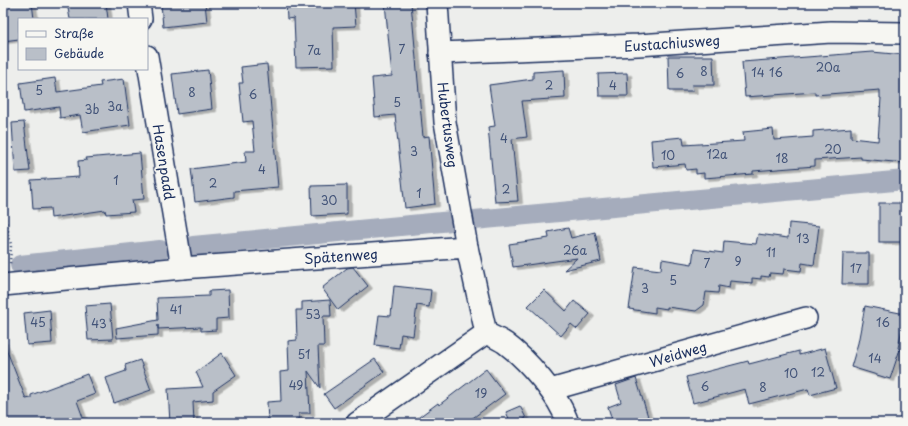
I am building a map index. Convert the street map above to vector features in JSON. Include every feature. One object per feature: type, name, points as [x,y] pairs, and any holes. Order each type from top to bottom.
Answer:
[{"type":"street","points":[[139,3],[141,18]]},
{"type":"street","name":"Hubertusweg","points":[[437,3],[446,122],[467,247]]},
{"type":"street","name":"Eustachiusweg","points":[[440,53],[638,45],[831,32],[905,33]]},
{"type":"street","name":"Hasenpadd","points":[[148,62],[182,268]]},
{"type":"street","points":[[467,247],[486,333],[505,343],[521,358],[550,390],[568,423]]},
{"type":"street","name":"Spätenweg","points":[[6,284],[182,268],[467,247]]},
{"type":"street","name":"Weidweg","points":[[550,390],[806,318]]},
{"type":"street","points":[[358,423],[486,333]]},
{"type":"path","points":[[3,207],[11,245],[6,284]]},
{"type":"building","points":[[32,3],[34,18],[18,18],[18,39],[3,41],[3,4]]},
{"type":"building","points":[[67,3],[106,3],[108,18],[70,18]]},
{"type":"building","points":[[161,3],[205,3],[207,22],[163,27]]},
{"type":"building","points":[[286,3],[354,3],[356,26],[333,27],[334,66],[296,67],[294,18],[287,19]]},
{"type":"building","points":[[385,3],[411,3],[423,137],[429,136],[435,204],[405,208],[395,115],[375,117],[372,78],[392,76]]},
{"type":"building","points":[[872,52],[905,55],[905,163],[861,159],[861,157],[815,160],[815,166],[753,171],[753,174],[704,178],[704,173],[696,174],[696,169],[686,170],[685,164],[653,167],[651,140],[683,137],[684,145],[744,141],[743,132],[773,129],[774,140],[813,137],[813,131],[851,128],[851,138],[878,141],[881,98],[880,90],[815,95],[815,92],[745,97],[742,62]]},
{"type":"building","points":[[668,56],[713,56],[714,85],[692,85],[693,91],[669,91]]},
{"type":"building","points":[[267,64],[278,187],[234,191],[234,197],[195,202],[191,169],[246,162],[245,151],[255,151],[252,121],[243,122],[239,83],[243,83],[241,67]]},
{"type":"building","points":[[208,70],[212,109],[177,114],[172,74]]},
{"type":"building","points":[[564,70],[565,98],[522,101],[527,137],[512,139],[518,201],[495,202],[488,127],[495,126],[489,85],[533,79],[533,72]]},
{"type":"building","points":[[627,73],[628,96],[599,96],[598,74]]},
{"type":"building","points":[[55,78],[57,92],[101,86],[100,82],[124,79],[130,125],[83,132],[80,115],[60,118],[59,107],[24,112],[20,83]]},
{"type":"building","points":[[24,122],[30,171],[15,172],[12,123]]},
{"type":"building","points":[[140,153],[144,199],[132,200],[134,212],[106,214],[105,210],[51,218],[50,208],[33,209],[31,180],[79,177],[78,161],[87,160],[86,158]]},
{"type":"building","points":[[347,185],[347,214],[312,216],[311,186]]},
{"type":"building","points":[[879,203],[904,203],[904,242],[879,242]]},
{"type":"building","points":[[789,223],[819,226],[814,265],[802,263],[801,271],[784,269],[783,274],[770,273],[769,277],[761,276],[761,279],[752,278],[752,283],[730,281],[729,288],[719,286],[718,293],[706,292],[704,305],[696,311],[655,307],[655,313],[629,309],[635,267],[661,270],[662,259],[692,264],[694,249],[723,253],[724,241],[756,244],[758,234],[788,238]]},
{"type":"building","points":[[568,228],[571,238],[595,232],[601,261],[564,270],[577,258],[513,267],[509,244],[549,238],[548,232]]},
{"type":"building","points":[[843,253],[869,253],[869,284],[842,284]]},
{"type":"building","points":[[353,267],[368,286],[338,310],[322,288],[347,268]]},
{"type":"building","points":[[394,286],[431,290],[429,307],[417,305],[413,336],[401,334],[399,348],[375,345],[379,315],[391,316]]},
{"type":"building","points":[[228,290],[229,318],[216,319],[216,330],[201,331],[201,327],[158,329],[158,335],[117,338],[116,328],[158,320],[157,298],[209,296],[209,291]]},
{"type":"building","points":[[544,290],[566,311],[574,301],[590,314],[577,329],[571,324],[561,336],[528,306]]},
{"type":"building","points":[[330,300],[331,316],[323,316],[324,346],[318,346],[320,388],[308,371],[310,413],[299,413],[299,423],[268,423],[267,402],[281,401],[280,372],[289,371],[288,341],[297,340],[296,310],[302,310],[302,302]]},
{"type":"building","points":[[110,304],[113,339],[88,340],[85,306]]},
{"type":"building","points":[[865,306],[905,314],[898,348],[900,349],[890,379],[851,367],[858,343]]},
{"type":"building","points":[[50,310],[52,343],[27,345],[24,313]]},
{"type":"building","points":[[3,341],[26,399],[31,398],[31,395],[87,374],[95,394],[77,401],[85,423],[3,423]]},
{"type":"building","points":[[825,348],[836,388],[810,395],[808,389],[749,404],[745,389],[693,403],[686,377],[748,361],[749,364],[799,351],[799,355]]},
{"type":"building","points":[[222,353],[236,375],[213,391],[213,400],[193,402],[194,423],[170,423],[168,389],[203,387],[196,372]]},
{"type":"building","points":[[375,359],[384,372],[334,408],[324,394]]},
{"type":"building","points":[[140,360],[151,390],[114,403],[106,378],[126,371],[125,365]]},
{"type":"building","points":[[486,369],[505,394],[466,423],[411,423],[438,403],[439,405]]},
{"type":"building","points":[[636,378],[650,423],[613,423],[608,407],[621,402],[616,385]]},
{"type":"building","points":[[520,406],[526,418],[516,423],[511,423],[506,412]]},
{"type":"waterway","points":[[474,220],[905,180]]},
{"type":"waterway","points":[[193,246],[452,221]]},
{"type":"waterway","points":[[20,265],[160,250]]}]
